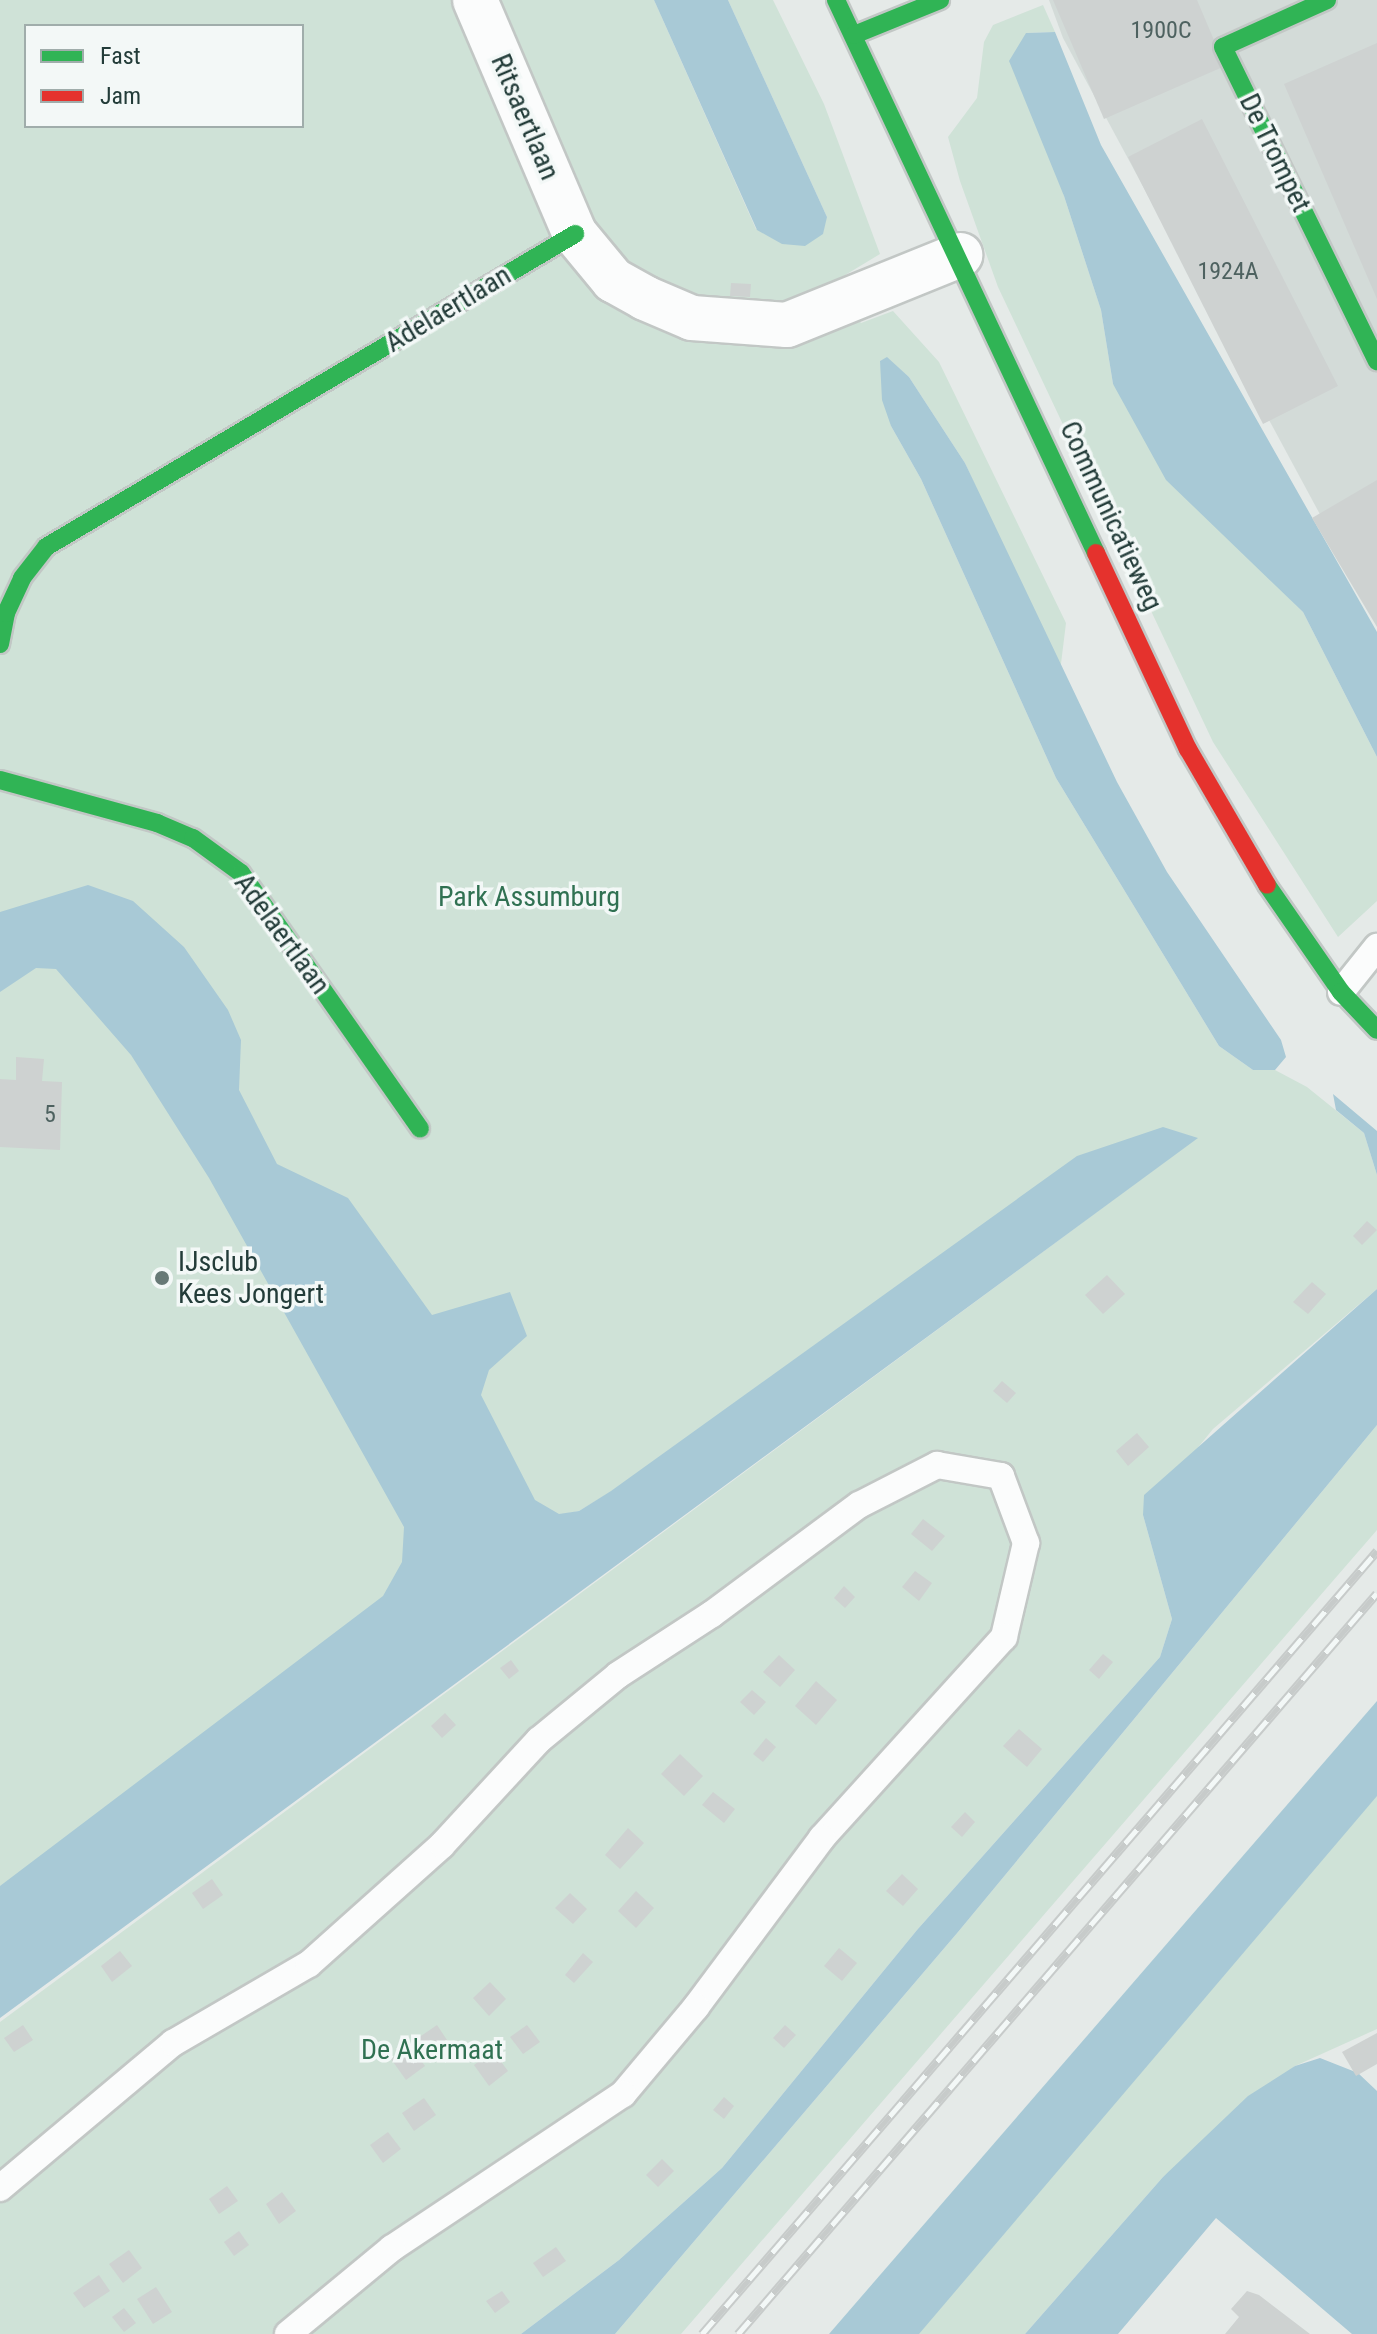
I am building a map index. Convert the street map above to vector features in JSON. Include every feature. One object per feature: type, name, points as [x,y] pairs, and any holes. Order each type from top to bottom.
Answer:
[{"type":"street","name":"Ritsaertlaan","points":[[475,0],[575,234]]},
{"type":"street","name":"Communicatieweg","points":[[836,0],[960,255],[1188,749],[1257,871],[1341,992],[1377,1030]]},
{"type":"street","points":[[854,35],[940,0]]},
{"type":"street","name":"De Trompet","points":[[1327,0],[1223,47],[1377,361]]},
{"type":"street","points":[[575,234],[613,280],[645,298],[692,318],[739,324],[787,325],[960,255]]},
{"type":"street","name":"Adelaertlaan","points":[[0,644],[6,613],[22,578],[46,547],[575,234]]},
{"type":"street","name":"Adelaertlaan","points":[[0,780],[157,823],[193,838],[241,873],[420,1129]]},
{"type":"lane","points":[[1341,992],[1377,947]]},
{"type":"lane","points":[[0,2188],[173,2043],[309,1964],[442,1845],[539,1740],[618,1675],[712,1614],[859,1505],[937,1465],[1001,1476],[1026,1543],[1004,1637],[822,1838],[696,2007],[623,2094],[392,2248],[288,2334]]},
{"type":"shaded area","points":[[1049,0],[1377,0],[1377,620],[1063,38]]},
{"type":"green space","name":"Park Assumburg","points":[[0,0],[654,0],[756,229],[827,217],[728,0],[773,0],[824,104],[880,254],[832,283],[861,323],[893,311],[939,362],[1066,623],[1060,672],[965,463],[909,377],[887,358],[880,361],[891,426],[921,479],[1056,778],[1219,1046],[1253,1070],[1275,1070],[1307,1087],[1364,1133],[1377,1175],[1377,1289],[1213,1429],[1143,1515],[1172,1619],[1160,1657],[917,1930],[722,2168],[619,2260],[521,2334],[0,2334],[0,2022],[1197,1138],[579,1511],[559,1515],[0,1967]]},
{"type":"green space","points":[[1043,5],[1055,32],[1026,33],[1064,196],[1101,310],[1113,384],[1244,553],[1303,612],[1377,757],[1377,901],[1338,937],[1213,742],[998,287],[960,181],[948,137],[977,98],[984,42],[993,25]]},
{"type":"green space","points":[[1377,1425],[1377,1530],[681,2334],[615,2334],[958,1932]]},
{"type":"green space","points":[[1377,1794],[1377,2029],[1295,2066],[1163,2177],[1025,2334],[913,2334]]},
{"type":"water","points":[[654,0],[728,0],[827,217],[823,234],[805,246],[782,244],[757,230]]},
{"type":"water","points":[[1055,32],[1101,145],[1377,632],[1377,757],[1303,612],[1166,480],[1113,384],[1101,310],[1064,196],[1009,61],[1026,33]]},
{"type":"water","points":[[887,357],[909,377],[965,463],[1117,782],[1167,872],[1281,1040],[1286,1057],[1275,1070],[1253,1070],[1219,1046],[1056,778],[921,479],[891,426],[882,400],[880,361]]},
{"type":"water","points":[[88,885],[133,901],[184,947],[228,1010],[241,1040],[239,1090],[277,1164],[348,1198],[432,1315],[510,1292],[527,1336],[489,1370],[481,1395],[535,1500],[559,1514],[579,1511],[611,1491],[1077,1156],[1163,1127],[1198,1138],[0,2018],[0,1886],[383,1596],[402,1562],[404,1527],[209,1178],[131,1055],[56,969],[36,968],[0,992],[0,912]]},
{"type":"water","points":[[1333,1094],[1377,1131],[1377,1175],[1364,1133],[1336,1110]]},
{"type":"water","points":[[1377,1289],[1377,1425],[958,1932],[615,2334],[521,2334],[619,2260],[722,2168],[917,1930],[1160,1657],[1172,1619],[1143,1515],[1144,1495]]},
{"type":"water","points":[[1377,1701],[1377,1796],[919,2334],[829,2334]]},
{"type":"water","points":[[1320,2058],[1358,2073],[1377,2091],[1377,2334],[1352,2334],[1216,2218],[1118,2334],[1025,2334],[1163,2177],[1248,2096],[1295,2066]]},
{"type":"building","points":[[1053,0],[1197,0],[1225,66],[1104,119]]},
{"type":"building","points":[[1377,43],[1377,299],[1284,84]]},
{"type":"building","points":[[1202,119],[1338,386],[1263,424],[1128,157]]},
{"type":"building","points":[[731,283],[751,284],[750,297],[730,296]]},
{"type":"building","points":[[1377,480],[1377,627],[1312,518]]},
{"type":"building","points":[[16,1057],[44,1059],[42,1081],[62,1082],[60,1150],[0,1147],[0,1079],[16,1080]]},
{"type":"building","points":[[1367,1221],[1377,1230],[1362,1245],[1353,1236]]},
{"type":"building","points":[[1107,1275],[1125,1294],[1103,1314],[1085,1295]]},
{"type":"building","points":[[1312,1282],[1326,1294],[1308,1314],[1293,1302]]},
{"type":"building","points":[[1002,1381],[1016,1393],[1007,1403],[993,1391]]},
{"type":"building","points":[[1137,1433],[1149,1447],[1128,1466],[1116,1451]]},
{"type":"building","points":[[923,1519],[945,1536],[932,1551],[911,1534]]},
{"type":"building","points":[[915,1571],[932,1583],[919,1601],[902,1587]]},
{"type":"building","points":[[844,1586],[855,1597],[845,1608],[834,1598]]},
{"type":"building","points":[[1103,1654],[1113,1662],[1099,1679],[1089,1670]]},
{"type":"building","points":[[779,1655],[795,1670],[780,1687],[763,1672]]},
{"type":"building","points":[[511,1660],[519,1671],[509,1679],[500,1668]]},
{"type":"building","points":[[816,1681],[837,1700],[816,1725],[795,1706]]},
{"type":"building","points":[[752,1690],[766,1702],[754,1715],[740,1702]]},
{"type":"building","points":[[445,1713],[456,1725],[442,1738],[431,1726]]},
{"type":"building","points":[[1019,1729],[1042,1749],[1027,1767],[1003,1746]]},
{"type":"building","points":[[766,1738],[776,1747],[763,1762],[753,1754]]},
{"type":"building","points":[[680,1754],[703,1776],[684,1796],[661,1774]]},
{"type":"building","points":[[713,1792],[735,1809],[724,1823],[702,1805]]},
{"type":"building","points":[[965,1812],[975,1822],[962,1837],[951,1827]]},
{"type":"building","points":[[628,1828],[644,1843],[620,1869],[605,1855]]},
{"type":"building","points":[[902,1874],[918,1889],[903,1906],[886,1891]]},
{"type":"building","points":[[212,1879],[223,1895],[203,1909],[192,1893]]},
{"type":"building","points":[[636,1891],[654,1908],[636,1928],[618,1911]]},
{"type":"building","points":[[570,1893],[587,1909],[573,1924],[555,1908]]},
{"type":"building","points":[[839,1948],[857,1963],[842,1981],[824,1966]]},
{"type":"building","points":[[120,1951],[132,1966],[112,1982],[101,1966]]},
{"type":"building","points":[[583,1953],[593,1962],[574,1983],[565,1975]]},
{"type":"building","points":[[490,1982],[506,1999],[489,2016],[473,1998]]},
{"type":"building","points":[[23,2025],[33,2040],[14,2052],[4,2038]]},
{"type":"building","points":[[437,2025],[451,2046],[433,2058],[418,2038]]},
{"type":"building","points":[[527,2025],[540,2042],[523,2054],[510,2037]]},
{"type":"building","points":[[785,2025],[796,2035],[784,2048],[773,2038]]},
{"type":"building","points":[[1377,2033],[1377,2064],[1356,2076],[1342,2052]]},
{"type":"building","points":[[410,2045],[425,2066],[406,2080],[391,2059]]},
{"type":"building","points":[[493,2051],[508,2071],[489,2086],[474,2065]]},
{"type":"building","points":[[724,2097],[734,2106],[724,2119],[713,2110]]},
{"type":"building","points":[[424,2098],[436,2115],[414,2131],[402,2113]]},
{"type":"building","points":[[388,2132],[401,2149],[383,2163],[370,2145]]},
{"type":"building","points":[[662,2159],[674,2171],[658,2187],[646,2175]]},
{"type":"building","points":[[227,2186],[238,2201],[219,2214],[209,2199]]},
{"type":"building","points":[[282,2192],[296,2211],[279,2224],[266,2204]]},
{"type":"building","points":[[239,2231],[249,2245],[234,2256],[224,2242]]},
{"type":"building","points":[[556,2247],[566,2261],[543,2277],[533,2263]]},
{"type":"building","points":[[129,2250],[142,2268],[123,2283],[109,2264]]},
{"type":"building","points":[[99,2275],[110,2291],[84,2308],[73,2293]]},
{"type":"building","points":[[156,2287],[172,2312],[153,2324],[137,2299]]},
{"type":"building","points":[[502,2291],[510,2302],[495,2313],[486,2301]]},
{"type":"building","points":[[1247,2291],[1259,2295],[1310,2334],[1225,2334],[1239,2317],[1231,2309]]},
{"type":"building","points":[[124,2308],[136,2323],[124,2332],[112,2317]]},
{"type":"railway","points":[[702,2334],[1377,1551]]},
{"type":"railway","points":[[738,2334],[1377,1593]]},
{"type":"traffic: fast","points":[[836,0],[1096,553]]},
{"type":"traffic: fast","points":[[854,35],[940,0]]},
{"type":"traffic: fast","points":[[1327,0],[1223,47],[1377,361]]},
{"type":"traffic: fast","points":[[0,644],[6,613],[22,578],[46,547],[575,234]]},
{"type":"traffic: fast","points":[[0,780],[157,823],[193,838],[241,873],[420,1129]]},
{"type":"traffic: fast","points":[[1267,885],[1341,992],[1377,1030]]},
{"type":"traffic: jam","points":[[1096,553],[1188,749],[1267,885]]},
{"type":"place","name":"IJsclub Kees Jongert","points":[[162,1278]]},
{"type":"park label","name":"De Akermaat","points":[[432,2050]]}]
